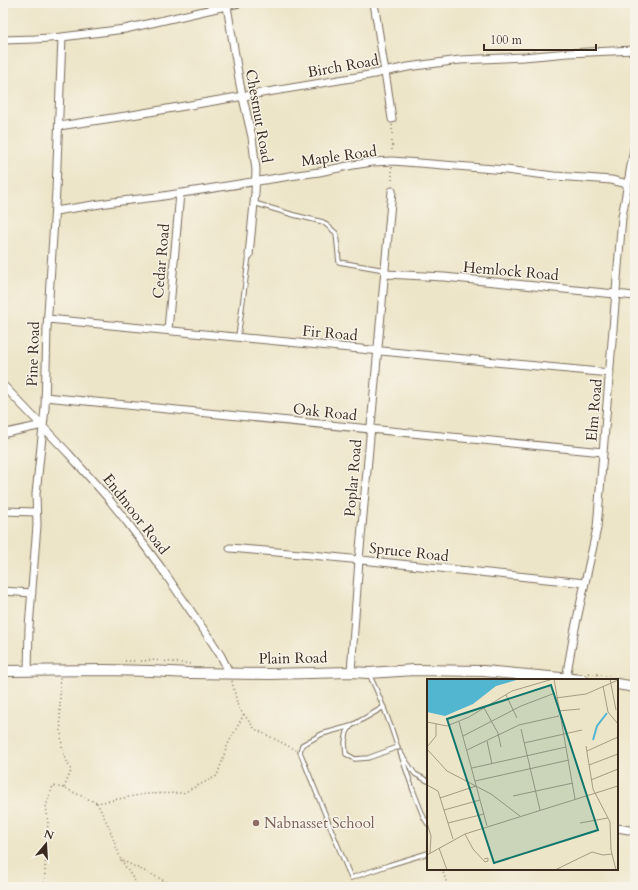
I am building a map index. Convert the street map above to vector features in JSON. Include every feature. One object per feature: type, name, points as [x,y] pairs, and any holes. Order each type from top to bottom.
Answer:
[{"type":"main road","name":"Plain Road","points":[[3,671],[144,670],[189,673],[269,674],[369,673],[414,670],[483,671],[574,679]]},
{"type":"main road","points":[[618,684],[635,687]]},
{"type":"street","points":[[3,40],[62,37],[125,29],[239,3]]},
{"type":"street","points":[[374,3],[392,119]]},
{"type":"street","name":"Chestnut Road","points":[[227,6],[242,96],[252,137],[256,170],[249,255]]},
{"type":"street","name":"Pine Road","points":[[28,671],[29,627],[36,525],[36,494],[45,397],[55,211],[62,37]]},
{"type":"street","name":"Birch Road","points":[[59,126],[126,116],[408,67],[460,60],[635,50]]},
{"type":"street","name":"Elm Road","points":[[566,678],[574,633],[597,528],[622,217],[634,158],[635,144]]},
{"type":"street","name":"Maple Road","points":[[55,211],[319,172],[373,162],[392,161],[611,180],[628,184]]},
{"type":"street","name":"Poplar Road","points":[[351,672],[359,560],[392,191]]},
{"type":"street","name":"Cedar Road","points":[[168,330],[180,193]]},
{"type":"street","name":"Hemlock Road","points":[[385,272],[635,296]]},
{"type":"street","name":"Fir Road","points":[[48,319],[610,373]]},
{"type":"street","name":"Endmoor Road","points":[[3,385],[43,425],[127,522],[162,568],[210,638],[230,674]]},
{"type":"street","name":"Oak Road","points":[[45,397],[603,452]]},
{"type":"street","points":[[3,433],[43,425]]},
{"type":"street","points":[[3,511],[36,512]]},
{"type":"street","name":"Spruce Road","points":[[230,548],[275,551],[585,583]]},
{"type":"street","points":[[3,591],[32,593]]},
{"type":"street","points":[[618,828],[635,831]]},
{"type":"lane","points":[[254,203],[323,222],[336,233],[339,262],[385,272]]},
{"type":"lane","points":[[238,337],[249,255]]},
{"type":"lane","points":[[369,673],[394,732],[418,804],[427,822]]},
{"type":"lane","points":[[384,707],[351,726],[322,734],[302,745],[300,752],[350,878],[427,853]]},
{"type":"lane","points":[[351,726],[347,732],[345,742],[346,754],[354,758],[368,758],[398,747]]},
{"type":"lane","points":[[400,752],[416,774],[427,780]]},
{"type":"path","points":[[60,670],[62,749],[71,771],[64,788]]},
{"type":"path","points":[[230,674],[238,707],[256,729],[300,752]]},
{"type":"path","points":[[44,887],[48,822],[46,806],[53,786],[64,788],[97,803],[145,794],[182,793],[217,776],[227,746],[244,714]]},
{"type":"path","points":[[97,803],[108,825],[121,860],[139,887]]},
{"type":"path","points":[[121,860],[165,881],[182,887]]},
{"type":"path","points":[[442,870],[448,887]]},
{"type":"path","points":[[207,887],[221,885],[246,887]]},
{"type":"place","name":"Nabnasset School","points":[[256,823]]}]
